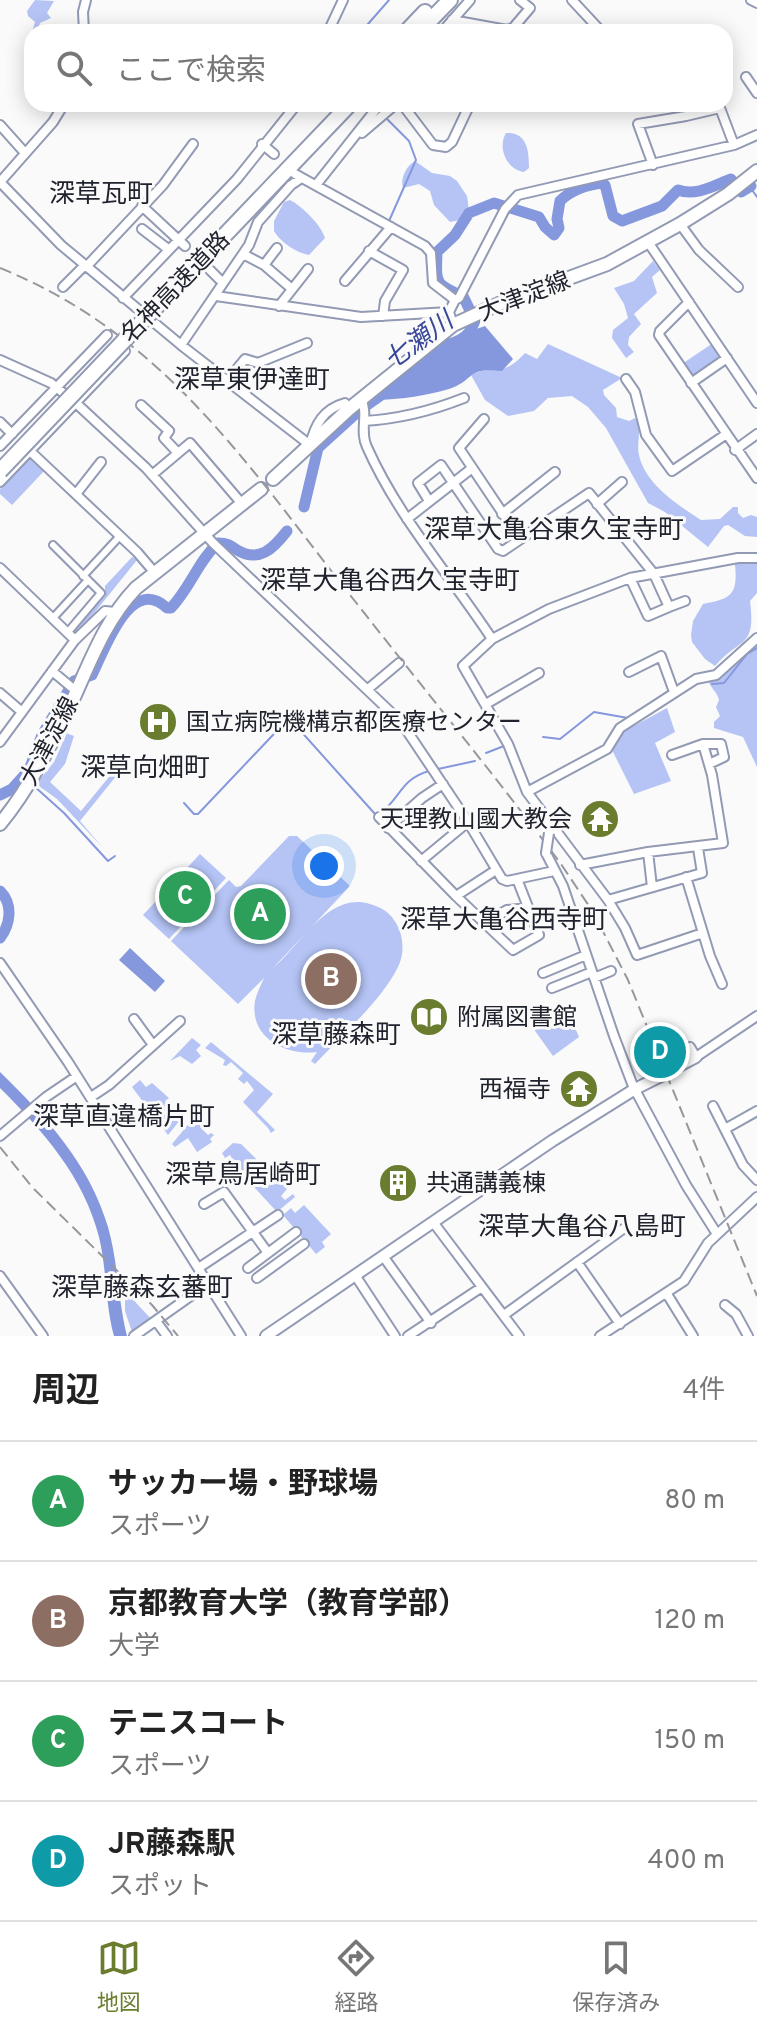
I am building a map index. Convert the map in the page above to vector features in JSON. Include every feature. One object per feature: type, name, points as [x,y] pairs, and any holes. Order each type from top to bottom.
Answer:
[{"type":"highway","points":[[414,24],[436,0]]},
{"type":"highway","points":[[427,24],[450,0]]},
{"type":"highway","name":"名神高速道路","points":[[0,471],[330,112]]},
{"type":"highway","name":"名神高速道路","points":[[0,458],[342,112]]},
{"type":"main road","name":"大津淀線","points":[[273,479],[349,409],[363,403],[451,319],[472,316],[597,268],[680,224],[728,194],[757,171]]},
{"type":"main road","name":"大津淀線","points":[[0,824],[46,756],[76,685],[115,612],[136,588],[155,573],[212,542],[261,489]]},
{"type":"street","points":[[84,24],[86,0]]},
{"type":"street","points":[[332,24],[343,0]]},
{"type":"street","points":[[449,24],[470,0]]},
{"type":"street","points":[[516,24],[530,8],[520,0]]},
{"type":"street","points":[[572,0],[594,24]]},
{"type":"street","points":[[751,0],[757,3]]},
{"type":"street","points":[[452,20],[474,24]]},
{"type":"street","points":[[746,77],[757,93]]},
{"type":"street","points":[[59,112],[0,182],[33,218],[85,266],[310,445]]},
{"type":"street","points":[[123,298],[168,249],[182,243],[290,112]]},
{"type":"street","points":[[316,185],[374,112]]},
{"type":"street","points":[[354,137],[388,112]]},
{"type":"street","points":[[406,112],[433,145],[446,147],[452,142],[466,112]]},
{"type":"street","points":[[653,165],[638,124],[699,112]]},
{"type":"street","points":[[721,112],[734,145]]},
{"type":"street","points":[[0,125],[25,153]]},
{"type":"street","points":[[216,296],[361,317],[451,319],[459,297],[506,207],[525,191],[653,165],[734,145],[757,135]]},
{"type":"street","points":[[63,287],[114,239],[163,185],[193,144]]},
{"type":"street","points":[[262,144],[274,154]]},
{"type":"street","points":[[181,345],[243,254],[258,222],[298,176],[365,209],[425,246],[431,253],[433,283],[459,297]]},
{"type":"street","points":[[142,206],[182,243]]},
{"type":"street","points":[[680,224],[699,250],[738,287]]},
{"type":"street","points":[[345,281],[391,227]]},
{"type":"street","points":[[142,229],[168,249]]},
{"type":"street","points":[[648,242],[757,403]]},
{"type":"street","points":[[264,265],[277,248]]},
{"type":"street","points":[[369,251],[403,270],[385,301],[383,316]]},
{"type":"street","points":[[243,254],[264,265],[292,289]]},
{"type":"street","points":[[279,306],[308,269]]},
{"type":"street","points":[[210,270],[222,282]]},
{"type":"street","points":[[689,302],[659,335],[757,478]]},
{"type":"street","points":[[0,446],[107,335]]},
{"type":"street","points":[[227,381],[245,359],[258,363],[307,343]]},
{"type":"street","points":[[0,482],[125,351]]},
{"type":"street","points":[[691,383],[727,358]]},
{"type":"street","points":[[0,360],[57,387],[76,403],[152,475],[212,542],[401,722],[505,881],[554,871]]},
{"type":"street","points":[[626,379],[635,392],[646,435],[672,471],[725,435]]},
{"type":"street","points":[[364,421],[393,419],[433,410],[464,398]]},
{"type":"street","points":[[363,403],[365,443],[407,519],[492,639]]},
{"type":"street","points":[[141,405],[169,431],[164,438],[178,453]]},
{"type":"street","points":[[484,419],[459,448],[520,539]]},
{"type":"street","points":[[0,422],[12,434]]},
{"type":"street","points":[[735,450],[757,434]]},
{"type":"street","points":[[152,475],[190,443],[243,505]]},
{"type":"street","points":[[30,451],[155,573]]},
{"type":"street","points":[[76,494],[101,462]]},
{"type":"street","points":[[429,501],[418,483],[441,465],[498,549],[503,551],[589,493],[654,574],[669,607]]},
{"type":"street","points":[[407,519],[471,469]]},
{"type":"street","points":[[502,514],[555,472]]},
{"type":"street","points":[[597,504],[622,482]]},
{"type":"street","points":[[53,618],[120,536]]},
{"type":"street","points":[[53,545],[102,594],[68,632]]},
{"type":"street","points":[[703,933],[637,955],[608,900],[550,830],[527,792],[508,745],[463,666],[492,639],[549,609],[630,578],[738,558],[757,558]]},
{"type":"street","points":[[0,568],[75,640]]},
{"type":"street","points":[[630,578],[648,616]]},
{"type":"street","points":[[638,621],[685,601]]},
{"type":"street","points":[[1,740],[75,640],[105,611],[115,612]]},
{"type":"street","points":[[527,792],[607,749],[620,728],[632,717],[673,690],[716,675],[757,638]]},
{"type":"street","points":[[629,672],[661,656],[673,690]]},
{"type":"street","points":[[368,689],[399,663]]},
{"type":"street","points":[[52,671],[76,685]]},
{"type":"street","points":[[486,704],[539,672]]},
{"type":"street","points":[[0,693],[22,712]]},
{"type":"street","points":[[672,755],[703,744],[721,744],[724,756],[709,764]]},
{"type":"street","points":[[580,865],[648,852],[723,843],[703,744]]},
{"type":"street","points":[[388,828],[443,784]]},
{"type":"street","points":[[379,817],[513,950],[539,935],[517,879]]},
{"type":"street","points":[[421,861],[468,822]]},
{"type":"street","points":[[550,830],[546,853],[563,886],[635,1089],[686,1185],[717,1234]]},
{"type":"street","points":[[608,900],[702,873],[698,848]]},
{"type":"street","points":[[648,852],[652,887]]},
{"type":"street","points":[[456,896],[496,870]]},
{"type":"street","points":[[686,877],[722,984]]},
{"type":"street","points":[[485,923],[507,910],[529,908]]},
{"type":"street","points":[[543,973],[586,955]]},
{"type":"street","points":[[0,963],[32,1005],[241,1336]]},
{"type":"street","points":[[552,988],[611,971]]},
{"type":"street","points":[[266,1336],[552,1141],[635,1089],[696,1057],[757,1016]]},
{"type":"street","points":[[134,1019],[153,1045]]},
{"type":"street","points":[[91,1097],[109,1085],[180,1021]]},
{"type":"street","points":[[0,1136],[77,1076]]},
{"type":"street","points":[[713,1106],[743,1165],[757,1180]]},
{"type":"street","points":[[725,1129],[757,1111]]},
{"type":"street","points":[[204,1204],[224,1192],[253,1232],[280,1261]]},
{"type":"street","points":[[600,1336],[667,1294],[690,1274],[708,1243],[757,1197]]},
{"type":"street","points":[[200,1267],[278,1215]]},
{"type":"street","points":[[433,1222],[519,1336]]},
{"type":"street","points":[[504,1315],[623,1229]]},
{"type":"street","points":[[248,1268],[296,1232]]},
{"type":"street","points":[[257,1278],[304,1244]]},
{"type":"street","points":[[383,1256],[431,1323]]},
{"type":"street","points":[[577,1262],[620,1324]]},
{"type":"street","points":[[355,1275],[395,1336]]},
{"type":"street","points":[[0,1276],[43,1336]]},
{"type":"street","points":[[134,1336],[209,1283]]},
{"type":"street","points":[[408,1336],[482,1287]]},
{"type":"street","points":[[667,1294],[693,1336]]},
{"type":"street","points":[[725,1305],[736,1314],[748,1336]]},
{"type":"street","points":[[156,1321],[167,1336]]},
{"type":"shaded area","points":[[35,0],[54,1],[47,13],[51,18],[40,24],[34,24],[27,11]]},
{"type":"shaded area","points":[[506,133],[513,133],[525,143],[529,168],[524,172],[513,167],[505,157],[503,139]]},
{"type":"shaded area","points":[[415,161],[432,173],[450,176],[457,181],[467,196],[469,210],[460,220],[450,222],[434,205],[430,191],[419,184],[403,188],[404,173]]},
{"type":"shaded area","points":[[290,200],[311,217],[325,238],[309,255],[289,246],[274,231],[274,221],[284,202]]},
{"type":"shaded area","points":[[653,261],[660,270],[652,277],[657,293],[634,314],[641,324],[629,337],[628,345],[634,352],[626,358],[612,338],[613,330],[628,318],[614,288],[634,281]]},
{"type":"shaded area","points":[[467,325],[476,329],[485,326],[513,359],[502,371],[482,371],[449,389],[422,395],[378,400],[374,395],[427,351],[461,332]]},
{"type":"shaded area","points":[[713,343],[722,357],[720,360],[694,378],[690,377],[682,364]]},
{"type":"shaded area","points":[[548,344],[622,378],[603,390],[604,395],[616,408],[617,417],[629,421],[635,418],[639,426],[638,450],[642,466],[664,493],[701,520],[720,519],[733,507],[738,507],[738,513],[743,518],[751,515],[757,517],[757,537],[745,536],[728,525],[708,547],[665,512],[648,503],[606,428],[588,407],[572,396],[548,398],[534,411],[508,416],[485,400],[471,375],[504,369],[525,353],[537,359]]},
{"type":"shaded area","points":[[30,457],[45,470],[12,505],[0,494],[0,489]]},
{"type":"shaded area","points":[[132,557],[137,560],[79,632],[75,632],[75,628],[105,596],[105,586]]},
{"type":"shaded area","points":[[741,560],[757,561],[757,593],[750,601],[751,627],[744,640],[715,666],[692,642],[693,621],[703,604],[731,594],[735,583],[735,565]]},
{"type":"shaded area","points":[[757,643],[757,767],[743,737],[714,728],[714,722],[720,716],[716,707],[719,700],[708,679]]},
{"type":"shaded area","points":[[667,708],[675,732],[655,743],[671,781],[634,794],[611,748],[619,734]]},
{"type":"shaded area","points":[[67,733],[74,736],[65,764],[50,782],[81,811],[113,772],[117,775],[80,821],[103,848],[57,799],[36,784],[54,762]]},
{"type":"shaded area","points":[[289,836],[297,836],[350,886],[273,968],[328,913],[341,905],[355,902],[374,905],[389,914],[400,931],[402,944],[398,967],[382,992],[315,1064],[311,1061],[317,1052],[293,1051],[282,1047],[272,1042],[258,1025],[255,1001],[264,978],[238,1004],[171,941],[229,880],[236,887],[241,886]]},
{"type":"shaded area","points":[[200,854],[226,878],[169,939],[143,915]]},
{"type":"shaded area","points":[[130,948],[165,981],[155,992],[119,960]]},
{"type":"shaded area","points":[[559,1002],[570,1016],[579,1037],[553,1056],[533,1028]]},
{"type":"shaded area","points":[[192,1038],[201,1045],[196,1050],[201,1056],[192,1064],[180,1056],[170,1061]]},
{"type":"shaded area","points":[[211,1042],[273,1094],[257,1112],[275,1130],[271,1133],[243,1102],[254,1090],[247,1081],[244,1084],[238,1079],[243,1073],[231,1062],[223,1065],[225,1060],[205,1048]]},
{"type":"shaded area","points":[[0,1072],[64,1142],[90,1182],[108,1227],[127,1336],[114,1336],[99,1237],[83,1194],[46,1138],[0,1088]]},
{"type":"shaded area","points":[[140,1080],[146,1087],[152,1083],[169,1098],[165,1101],[181,1119],[168,1135],[132,1087]]},
{"type":"shaded area","points":[[191,1121],[201,1124],[200,1127],[208,1135],[214,1135],[210,1139],[212,1142],[197,1152],[188,1138],[175,1147],[172,1144]]},
{"type":"shaded area","points":[[233,1143],[241,1144],[287,1189],[281,1196],[285,1200],[293,1194],[295,1197],[277,1212],[241,1173],[230,1155],[225,1158],[222,1153]]},
{"type":"shaded area","points":[[304,1205],[331,1234],[322,1242],[325,1247],[316,1254],[283,1215],[291,1208],[295,1213]]},
{"type":"shaded area","points":[[125,1291],[153,1321],[133,1335],[125,1311]]},
{"type":"waterway","points":[[368,24],[389,0]]},
{"type":"waterway","points":[[385,117],[409,141],[416,160],[389,221]]},
{"type":"waterway","name":"七瀬川","points":[[467,338],[475,321],[463,296],[439,281],[437,252],[455,235],[469,213],[494,203],[539,217],[554,235],[559,228],[560,201],[585,187],[605,185],[613,216],[622,221],[662,206],[678,190],[698,191],[731,179],[733,182]]},
{"type":"waterway","name":"七瀬川","points":[[741,192],[751,186]]},
{"type":"waterway","points":[[750,187],[757,197]]},
{"type":"waterway","points":[[347,198],[405,230]]},
{"type":"waterway","points":[[427,244],[437,252]]},
{"type":"waterway","name":"七瀬川","points":[[304,507],[318,448],[360,410],[387,391]]},
{"type":"waterway","name":"七瀬川","points":[[0,795],[12,789],[29,770],[42,735],[74,681],[92,675],[112,633],[130,607],[142,600],[154,600],[171,608],[218,543],[245,554],[259,554],[271,548],[287,531]]},
{"type":"waterway","points":[[712,684],[724,683],[747,654],[757,648]]},
{"type":"waterway","points":[[636,713],[668,691]]},
{"type":"waterway","points":[[543,737],[560,739],[594,712],[628,718]]},
{"type":"waterway","points":[[184,803],[194,814],[198,814],[289,718],[375,814]]},
{"type":"waterway","points":[[486,753],[504,746]]},
{"type":"waterway","points":[[438,769],[475,761]]},
{"type":"waterway","points":[[381,813],[412,779],[429,771]]},
{"type":"waterway","points":[[34,786],[108,861],[115,856]]},
{"type":"waterway","name":"七瀬川","points":[[0,891],[9,908],[6,927],[0,938]]},
{"type":"railway","points":[[0,268],[58,296],[110,329],[156,367],[199,409],[277,501],[561,864],[593,912],[628,980],[757,1296]]},
{"type":"railway","points":[[0,1147],[32,1187],[152,1305],[178,1336]]},
{"type":"place","name":"国立病院機構京都医療センター","points":[[158,722]]},
{"type":"place","name":"天理教山國大教会","points":[[600,819]]},
{"type":"place","name":"テニスコート","points":[[185,897]]},
{"type":"place","name":"サッカー場・野球場","points":[[260,914]]},
{"type":"place","name":"京都教育大学（教育学部）","points":[[331,979]]},
{"type":"place","name":"附属図書館","points":[[429,1017]]},
{"type":"place","name":"JR藤森駅","points":[[660,1052]]},
{"type":"place","name":"西福寺","points":[[579,1089]]},
{"type":"place","name":"共通講義棟","points":[[398,1183]]},
{"type":"district","name":"深草瓦町","points":[[101,193]]},
{"type":"district","name":"深草東伊達町","points":[[252,379]]},
{"type":"district","name":"深草大亀谷東久宝寺町","points":[[554,529]]},
{"type":"district","name":"深草大亀谷西久宝寺町","points":[[390,580]]},
{"type":"district","name":"深草向畑町","points":[[145,767]]},
{"type":"district","name":"深草大亀谷西寺町","points":[[504,919]]},
{"type":"district","name":"深草藤森町","points":[[336,1034]]},
{"type":"district","name":"深草直違橋片町","points":[[124,1116]]},
{"type":"district","name":"深草鳥居崎町","points":[[243,1174]]},
{"type":"district","name":"深草大亀谷八島町","points":[[582,1226]]},
{"type":"district","name":"深草藤森玄蕃町","points":[[142,1287]]}]
